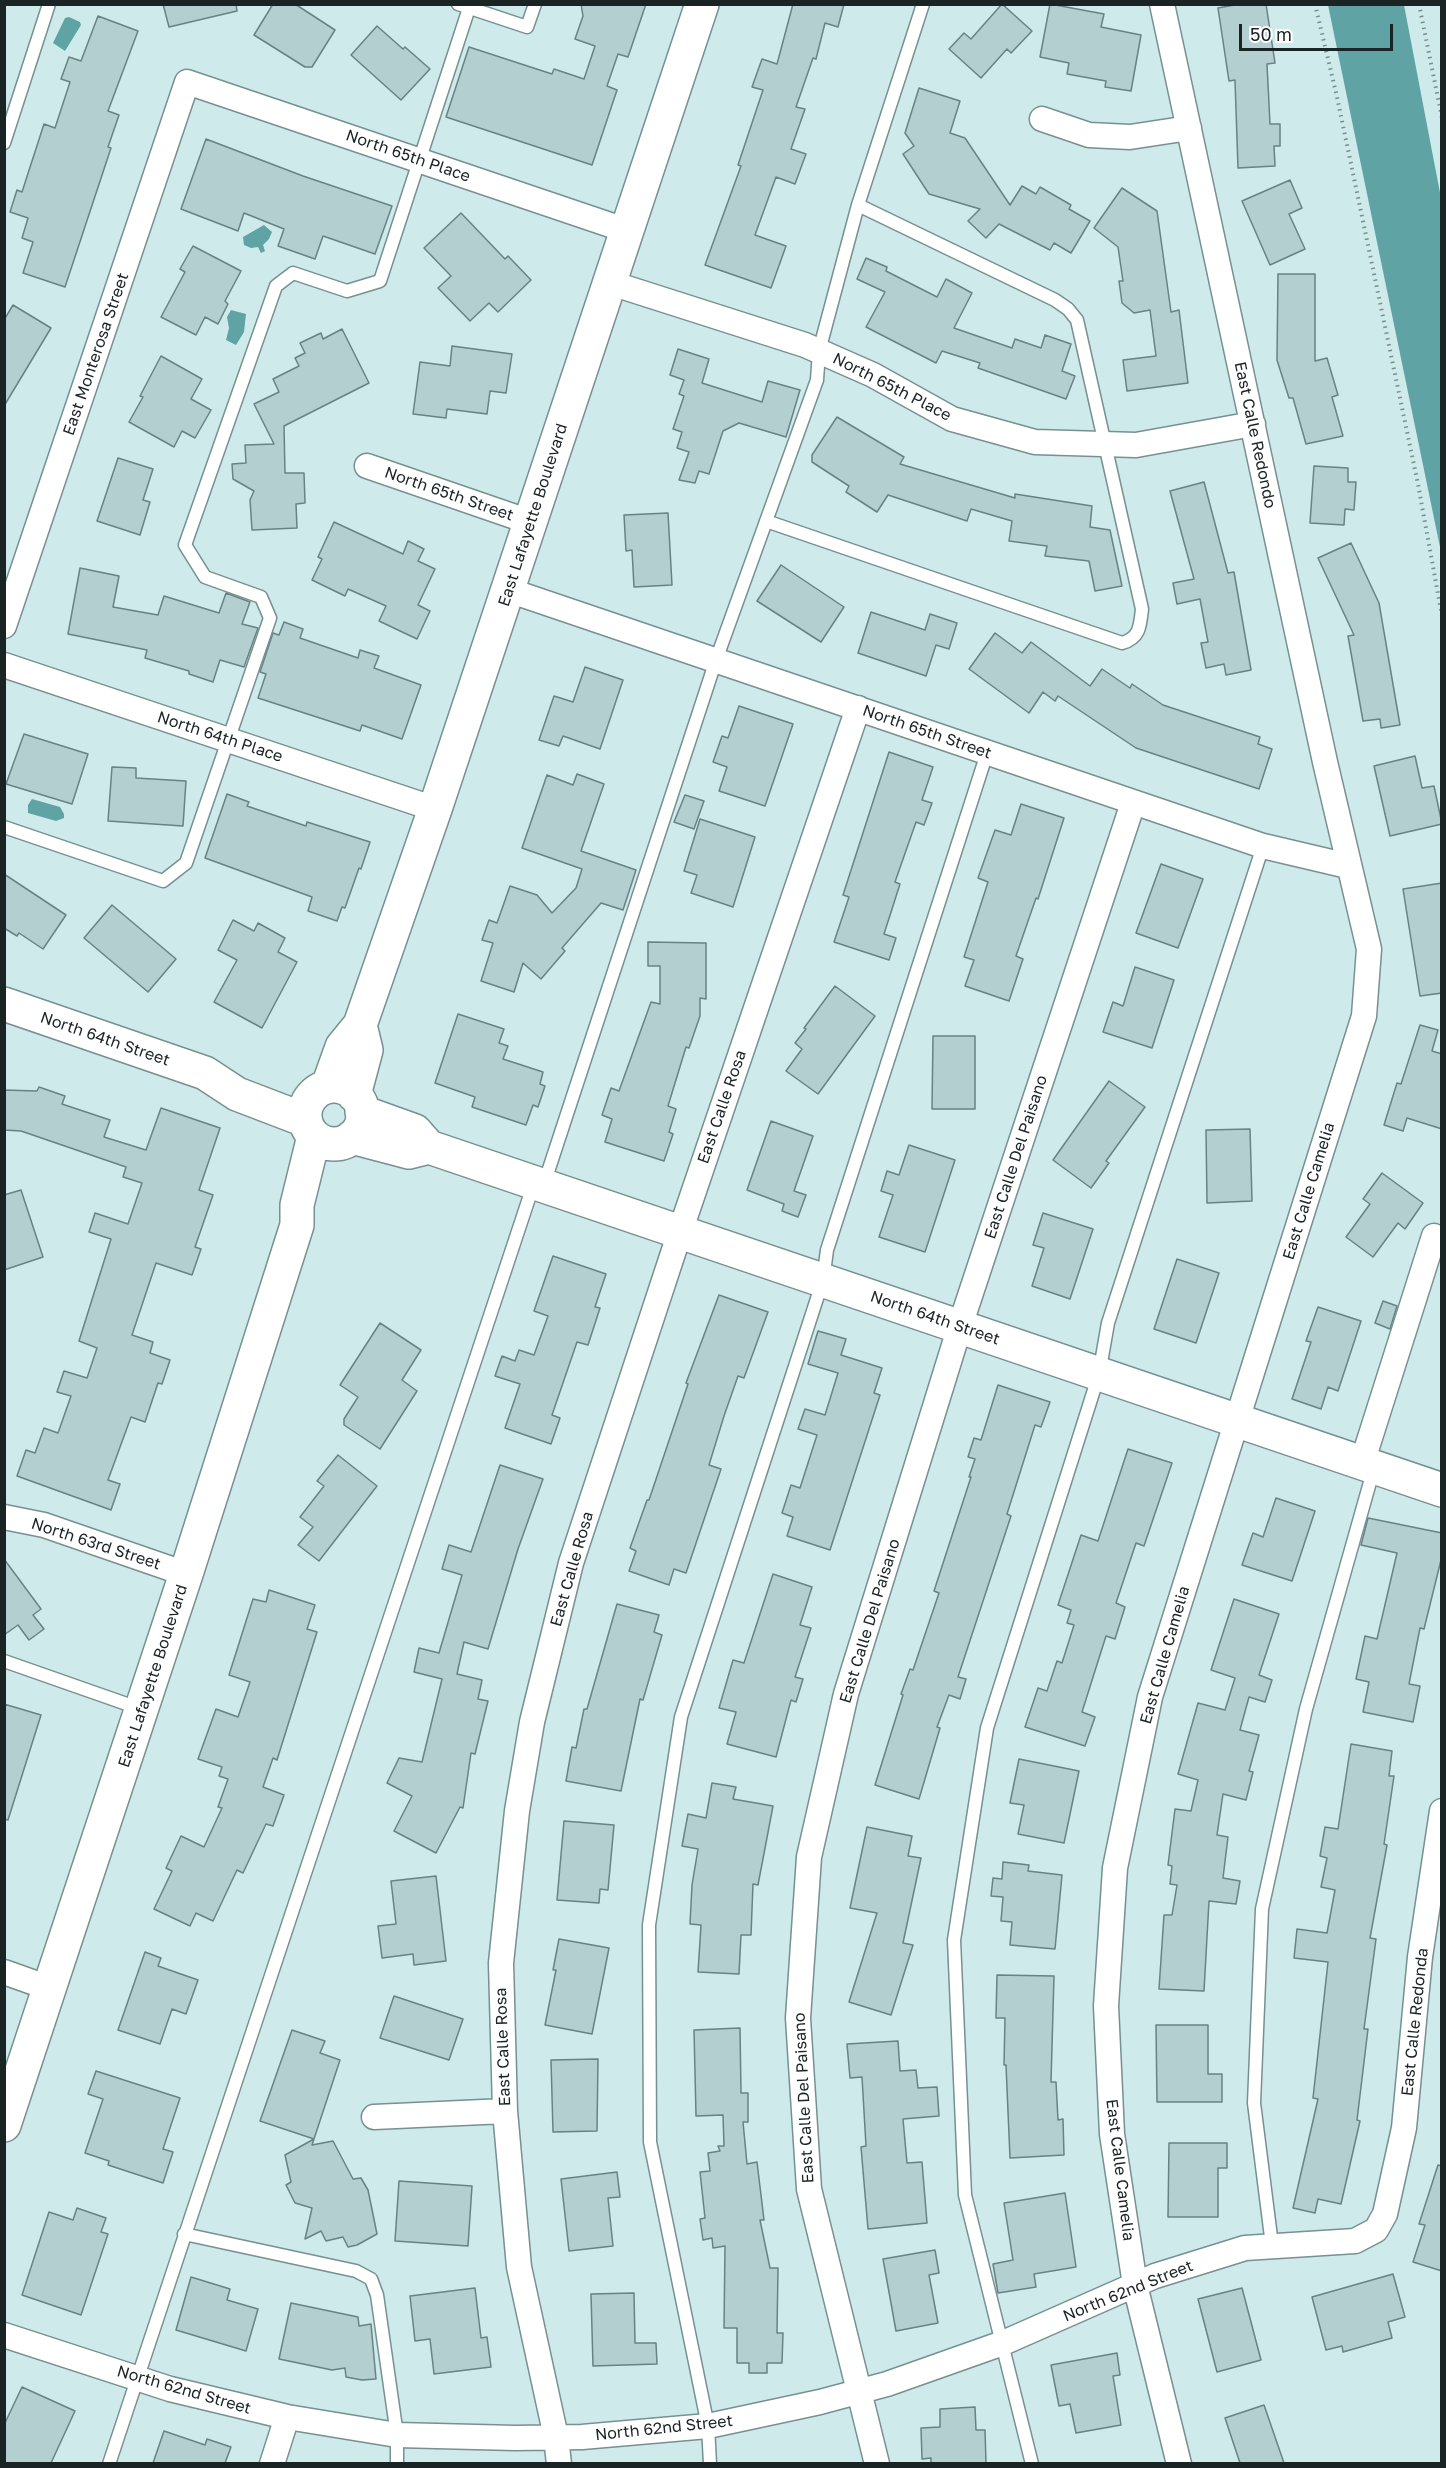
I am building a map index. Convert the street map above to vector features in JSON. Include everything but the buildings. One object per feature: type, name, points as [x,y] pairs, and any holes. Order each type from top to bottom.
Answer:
[{"type":"street","name":"East Lafayette Boulevard","points":[[4,2125],[186,1574],[297,1225],[297,1205],[333,1116],[342,1047],[360,1025],[435,808],[702,4]]},
{"type":"street","name":"East Calle Redondo","points":[[1162,4],[1348,866]]},
{"type":"street","name":"North 65th Place","points":[[187,82],[628,231]]},
{"type":"street","name":"East Monterosa Street","points":[[4,626],[187,82]]},
{"type":"street","points":[[1042,119],[1089,135],[1130,137],[1189,128]]},
{"type":"street","name":"North 65th Place","points":[[611,283],[805,345],[873,375],[952,419],[1035,442],[1136,445],[1253,424]]},
{"type":"street","name":"North 65th Street","points":[[367,466],[531,522]]},
{"type":"street","name":"North 65th Street","points":[[508,590],[1263,846],[1348,866]]},
{"type":"street","name":"North 64th Place","points":[[4,665],[435,808]]},
{"type":"street","name":"East Calle Rosa","points":[[559,2463],[556,2437],[519,2267],[505,2111],[501,1963],[517,1811],[532,1722],[571,1563],[680,1232],[858,708]]},
{"type":"street","name":"East Calle Del Paisano","points":[[877,2463],[809,2189],[798,2018],[809,1857],[846,1694],[960,1326],[1133,803]]},
{"type":"street","name":"East Calle Camelia","points":[[1179,2463],[1135,2285],[1112,2122],[1106,2006],[1115,1868],[1150,1696],[1364,1016],[1369,950],[1348,866]]},
{"type":"street","name":"North 64th Street","points":[[4,1004],[205,1073],[237,1094],[333,1116],[415,1131],[429,1147],[1442,1490]]},
{"type":"street","points":[[1368,1465],[1434,1236]]},
{"type":"street","name":"North 63rd Street","points":[[4,1517],[44,1525],[186,1574]]},
{"type":"street","name":"East Calle Redonda","points":[[1376,2230],[1385,2214],[1404,2128],[1420,1957],[1442,1811]]},
{"type":"street","points":[[4,1972],[50,1988]]},
{"type":"street","points":[[374,2117],[505,2111]]},
{"type":"street","name":"North 62nd Street","points":[[4,2335],[190,2394],[286,2417],[397,2435],[556,2437],[708,2426],[858,2392],[1004,2343],[1155,2276],[1245,2248],[1355,2241],[1376,2230]]},
{"type":"street","points":[[272,2463],[286,2417]]},
{"type":"lane","points":[[4,143],[49,4]]},
{"type":"lane","points":[[4,827],[163,881],[186,863],[270,618],[261,597],[204,577],[184,545],[276,285],[292,273],[347,291],[380,281],[464,6],[527,27],[535,4]]},
{"type":"lane","points":[[110,2463],[184,2234],[716,660],[817,380],[819,351],[858,205],[923,4]]},
{"type":"lane","points":[[766,521],[1122,643],[1133,640],[1139,631],[1142,609],[1077,320],[1068,309],[1045,295],[858,205]]},
{"type":"lane","points":[[710,2463],[708,2426],[650,2142],[649,1925],[681,1717],[823,1280],[827,1250],[987,753]]},
{"type":"lane","points":[[1032,2463],[1004,2343],[965,2195],[954,1940],[987,1728],[1100,1374],[1108,1323],[1263,846]]},
{"type":"lane","points":[[1272,2245],[1254,2103],[1262,1909],[1306,1709],[1368,1465]]},
{"type":"lane","points":[[4,1661],[142,1709]]},
{"type":"lane","points":[[184,2234],[356,2271],[371,2279],[377,2295],[397,2435],[397,2463]]},
{"type":"path","points":[[1315,4],[1337,97],[1404,416],[1442,616]]},
{"type":"path","points":[[1419,4],[1442,118]]},
{"type":"water","points":[[1328,5],[1404,5],[1441,198],[1441,552]]},
{"type":"water","points":[[69,17],[80,22],[81,25],[65,51],[53,43],[65,18]]},
{"type":"water","points":[[264,225],[272,232],[263,245],[265,251],[261,253],[258,247],[251,248],[244,245],[243,237]]},
{"type":"water","points":[[231,310],[246,314],[244,332],[236,345],[226,340],[229,328],[227,317]]},
{"type":"water","points":[[32,799],[60,807],[64,818],[56,821],[28,813],[28,805]]}]
